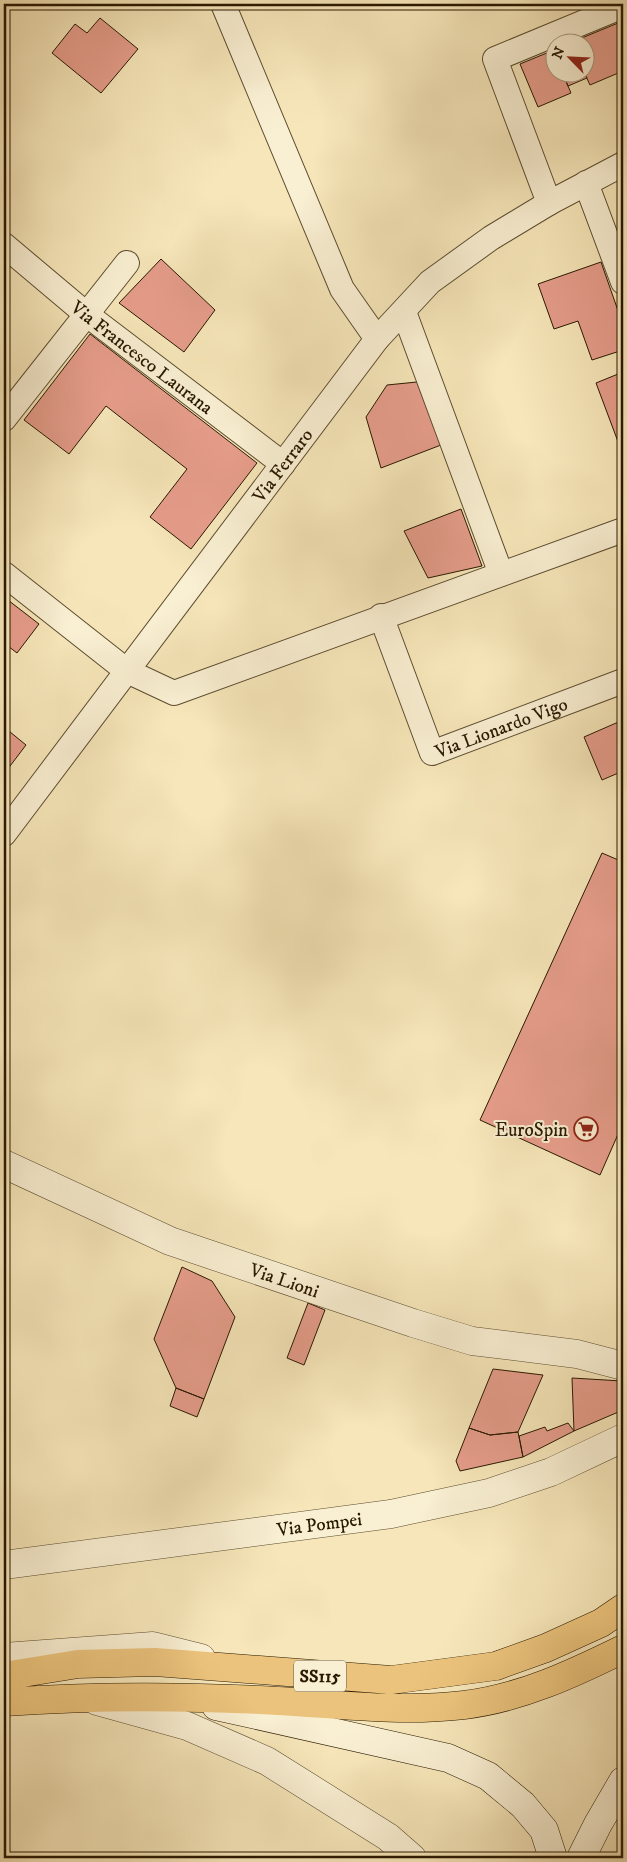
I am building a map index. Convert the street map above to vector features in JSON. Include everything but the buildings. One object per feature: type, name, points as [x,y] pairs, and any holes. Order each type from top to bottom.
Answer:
[{"type":"main road","name":"SS115","points":[[4,1676],[78,1664],[146,1662],[391,1680],[496,1666],[562,1641],[602,1622],[623,1608]]},
{"type":"main road","name":"SS115","points":[[4,1702],[81,1697],[170,1697],[408,1708],[464,1705],[512,1695],[548,1684],[623,1649]]},
{"type":"street","points":[[223,4],[342,289],[377,338]]},
{"type":"street","points":[[549,203],[495,59],[623,6]]},
{"type":"street","name":"Via Ferraro","points":[[4,834],[377,338],[404,312],[430,282],[491,238],[549,203],[623,164]]},
{"type":"street","points":[[586,183],[623,282]]},
{"type":"street","name":"Via Francesco Laurana","points":[[4,245],[86,314],[283,464]]},
{"type":"street","points":[[4,419],[127,263]]},
{"type":"street","points":[[404,312],[501,574]]},
{"type":"street","points":[[4,574],[127,670],[174,693],[381,616],[623,530]]},
{"type":"street","name":"Via Lionardo Vigo","points":[[381,616],[432,753],[623,681]]},
{"type":"street","name":"Via Lioni","points":[[4,1164],[170,1241],[413,1324],[472,1341],[578,1354]]},
{"type":"street","points":[[578,1354],[623,1350]]},
{"type":"street","points":[[578,1354],[623,1366]]},
{"type":"street","name":"Via Pompei","points":[[4,1565],[390,1514],[489,1493],[551,1472],[623,1438]]},
{"type":"street","points":[[4,1657],[153,1646],[246,1670]]},
{"type":"street","points":[[81,1697],[187,1726],[267,1761],[388,1837],[412,1858]]},
{"type":"street","points":[[170,1697],[305,1725],[448,1758],[488,1776],[523,1805],[544,1830],[553,1858]]},
{"type":"street","points":[[581,1858],[621,1786]]},
{"type":"place","name":"EuroSpin","points":[[586,1129]]}]
